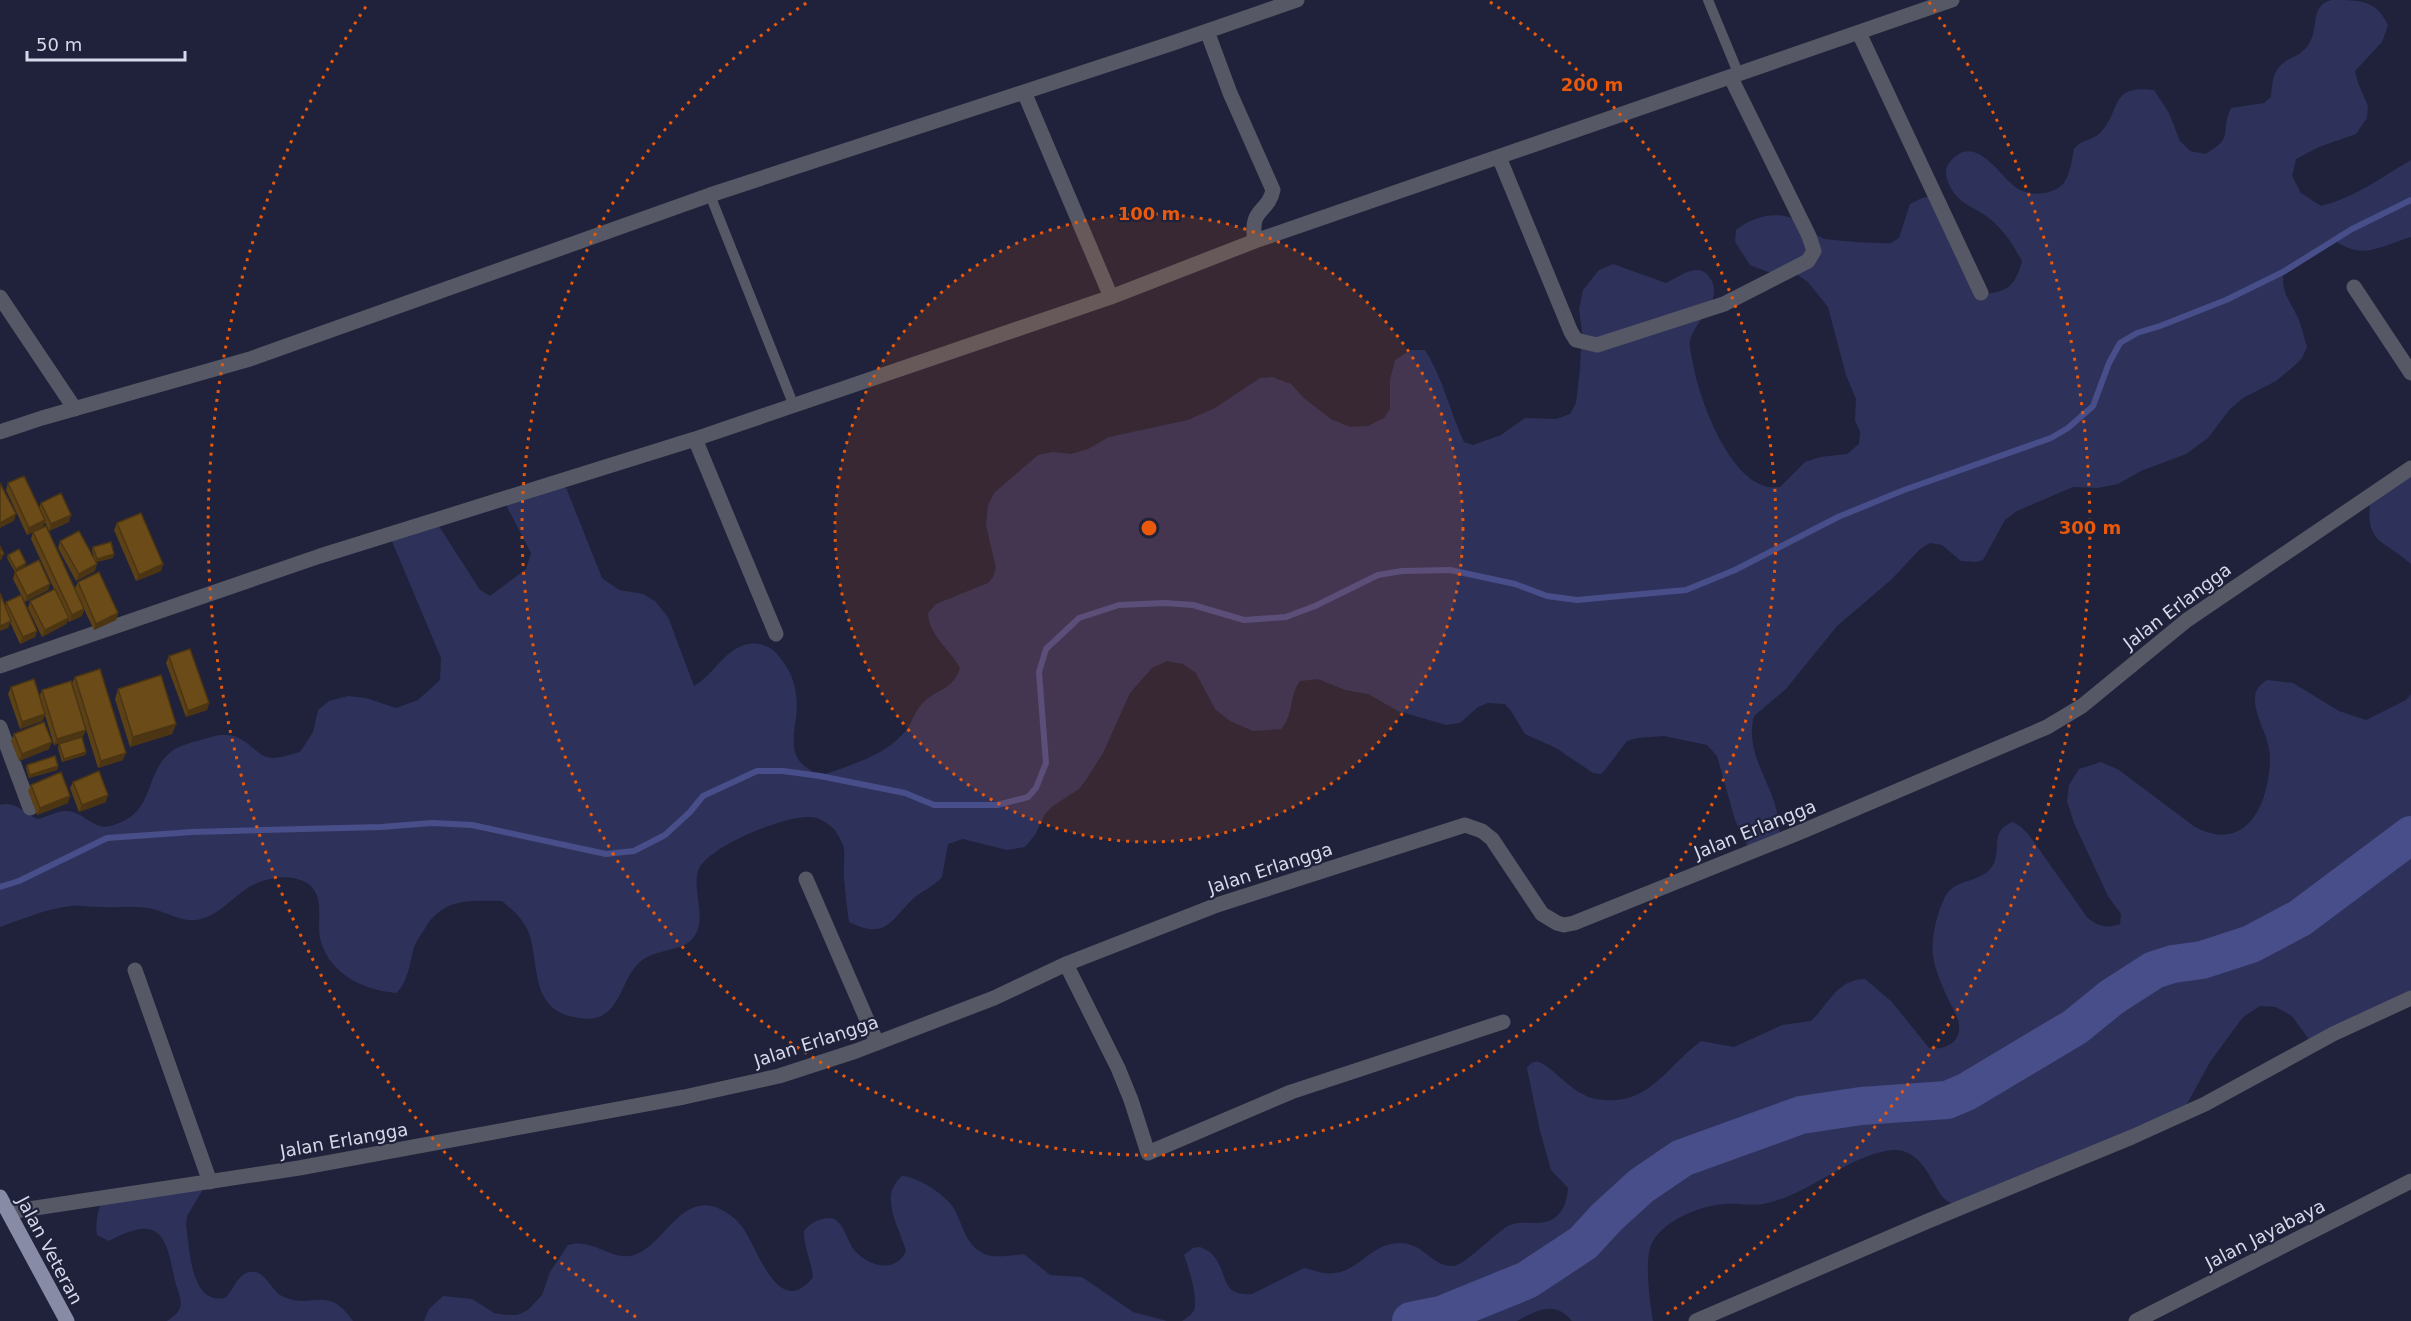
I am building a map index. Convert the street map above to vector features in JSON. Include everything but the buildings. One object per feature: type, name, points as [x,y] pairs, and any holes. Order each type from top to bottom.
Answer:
[{"type":"main road","name":"Jalan Veteran","points":[[0,1197],[67,1321]]},
{"type":"street","points":[[0,432],[250,359],[710,195],[1297,0]]},
{"type":"street","points":[[0,666],[321,556],[794,406],[1111,297],[1255,241],[1952,0]]},
{"type":"street","points":[[1207,31],[1230,93],[1273,190],[1271,200],[1260,209],[1254,218],[1252,228],[1255,241]]},
{"type":"street","points":[[1859,33],[1981,293]]},
{"type":"street","points":[[1499,158],[1576,340],[1597,345],[1724,304],[1808,261],[1814,251],[1735,76]]},
{"type":"street","points":[[1024,92],[1111,297]]},
{"type":"street","points":[[2354,287],[2411,373]]},
{"type":"street","points":[[2,304],[75,409]]},
{"type":"street","points":[[695,439],[776,634]]},
{"type":"street","name":"Jalan Erlangga","points":[[9,1212],[322,1164],[684,1097],[779,1076],[878,1043],[994,998],[1066,964],[1217,905],[1465,825],[1482,831],[1492,839],[1548,920],[1564,925],[1574,923],[1803,831],[2047,727],[2082,706],[2187,620],[2411,468]]},
{"type":"street","points":[[0,728],[30,808]]},
{"type":"street","points":[[806,879],[878,1043]]},
{"type":"street","points":[[1066,964],[1118,1068],[1148,1153],[1291,1092],[1503,1022]]},
{"type":"street","points":[[135,970],[210,1182]]},
{"type":"street","points":[[1696,1321],[1928,1221],[2132,1137],[2205,1104],[2333,1034],[2411,998]]},
{"type":"street","name":"Jalan Jayabaya","points":[[2136,1321],[2411,1181]]},
{"type":"lane","points":[[1708,0],[1735,76]]},
{"type":"lane","points":[[710,195],[794,406]]},
{"type":"shaded area","points":[[2332,0],[2359,1],[2373,6],[2388,25],[2382,42],[2355,71],[2368,106],[2367,118],[2356,134],[2319,147],[2296,159],[2292,176],[2301,193],[2321,206],[2356,192],[2411,160],[2411,237],[2363,251],[2354,250],[2334,240],[2283,272],[2285,291],[2299,321],[2307,347],[2302,358],[2276,381],[2243,398],[2230,409],[2208,438],[2186,454],[2141,471],[2118,484],[2097,488],[2073,487],[2017,511],[2005,520],[1983,560],[1961,561],[1942,545],[1930,543],[1920,549],[1892,579],[1837,626],[1786,689],[1754,716],[1753,742],[1775,804],[1779,820],[1780,841],[1751,853],[1735,820],[1717,756],[1707,745],[1664,736],[1637,738],[1627,741],[1601,774],[1593,773],[1556,748],[1525,734],[1505,704],[1488,703],[1478,707],[1460,723],[1446,725],[1398,711],[1368,694],[1345,690],[1318,679],[1300,681],[1294,692],[1288,718],[1281,729],[1253,731],[1230,721],[1215,709],[1196,673],[1183,664],[1167,661],[1152,668],[1130,693],[1103,753],[1086,780],[1079,789],[1045,814],[1035,835],[1025,847],[1007,850],[963,839],[948,844],[942,877],[915,897],[894,920],[880,928],[872,929],[849,922],[844,877],[844,849],[834,829],[820,819],[810,817],[783,821],[748,834],[715,852],[698,871],[700,914],[697,931],[693,938],[683,946],[654,954],[640,962],[610,1010],[590,1019],[560,1013],[544,997],[528,931],[519,917],[502,901],[458,903],[448,906],[431,919],[416,942],[405,979],[396,993],[372,988],[350,979],[332,963],[319,935],[317,895],[307,883],[292,878],[268,879],[252,885],[217,912],[196,920],[184,919],[148,908],[74,906],[43,912],[0,927],[0,805],[10,804],[37,819],[68,811],[100,826],[110,826],[125,820],[136,812],[143,803],[163,760],[180,746],[211,737],[232,736],[265,756],[279,757],[300,752],[313,732],[318,710],[329,701],[348,696],[366,698],[396,708],[418,700],[440,680],[441,658],[391,539],[435,520],[480,590],[490,596],[526,569],[531,553],[503,499],[563,480],[602,578],[619,590],[643,594],[655,601],[668,617],[694,686],[739,647],[760,644],[777,654],[788,668],[796,692],[794,741],[796,755],[803,765],[820,776],[864,760],[894,743],[905,731],[921,705],[954,681],[960,668],[936,636],[928,613],[936,604],[988,583],[993,577],[996,568],[986,525],[988,505],[994,493],[1038,455],[1053,452],[1071,454],[1088,449],[1109,437],[1188,420],[1215,408],[1260,378],[1272,377],[1291,384],[1305,399],[1331,419],[1350,427],[1368,426],[1384,418],[1390,409],[1390,380],[1395,360],[1411,350],[1425,350],[1442,384],[1464,442],[1473,445],[1501,435],[1525,418],[1556,419],[1570,414],[1576,403],[1582,331],[1579,309],[1583,290],[1599,270],[1613,264],[1666,283],[1695,270],[1700,270],[1710,278],[1714,286],[1714,295],[1690,341],[1703,399],[1721,442],[1733,461],[1747,476],[1763,485],[1780,487],[1805,462],[1820,457],[1847,454],[1859,444],[1860,432],[1855,420],[1856,399],[1846,375],[1828,307],[1808,282],[1796,274],[1768,272],[1750,265],[1735,242],[1736,230],[1750,221],[1775,215],[1792,218],[1822,238],[1891,243],[1899,238],[1910,204],[1922,198],[1934,196],[1977,295],[2001,291],[2012,284],[2022,261],[2008,238],[1994,223],[1964,203],[1950,187],[1946,176],[1947,167],[1960,153],[1970,151],[1979,154],[2020,190],[2036,194],[2048,192],[2059,188],[2065,181],[2074,149],[2080,143],[2101,132],[2123,95],[2139,89],[2154,90],[2169,113],[2180,141],[2190,151],[2205,154],[2224,139],[2231,108],[2264,103],[2271,97],[2277,69],[2307,47],[2313,36],[2318,11],[2321,6]]},
{"type":"shaded area","points":[[2411,468],[2411,564],[2377,538],[2372,531],[2369,511],[2371,495]]},
{"type":"shaded area","points":[[2267,680],[2293,683],[2339,711],[2366,720],[2406,700],[2411,694],[2411,998],[2313,1045],[2292,1016],[2276,1007],[2260,1006],[2243,1017],[2210,1062],[2181,1115],[1960,1208],[1943,1197],[1918,1160],[1904,1151],[1895,1150],[1881,1152],[1851,1163],[1792,1195],[1770,1202],[1757,1205],[1714,1205],[1692,1212],[1661,1230],[1650,1248],[1648,1274],[1653,1321],[1572,1321],[1559,1311],[1546,1309],[1517,1321],[1182,1321],[1192,1313],[1195,1307],[1193,1284],[1184,1255],[1193,1248],[1200,1247],[1211,1253],[1221,1268],[1226,1282],[1234,1292],[1252,1294],[1304,1268],[1327,1273],[1343,1271],[1383,1246],[1391,1244],[1411,1245],[1445,1265],[1458,1265],[1508,1226],[1553,1219],[1564,1205],[1568,1188],[1551,1170],[1540,1131],[1527,1068],[1533,1062],[1544,1064],[1587,1096],[1614,1100],[1629,1098],[1654,1084],[1701,1041],[1734,1047],[1782,1025],[1811,1021],[1840,988],[1855,980],[1865,979],[1892,1002],[1929,1048],[1941,1048],[1951,1044],[1959,1031],[1959,1024],[1934,961],[1935,925],[1942,903],[1949,891],[1986,873],[1991,868],[1995,862],[2000,831],[2013,822],[2021,827],[2087,917],[2102,926],[2120,924],[2121,914],[2108,896],[2074,823],[2067,801],[2069,785],[2079,769],[2101,762],[2119,770],[2195,827],[2213,834],[2229,834],[2242,829],[2260,806],[2269,774],[2268,742],[2255,705],[2256,692]]},
{"type":"shaded area","points":[[902,1176],[923,1183],[949,1202],[969,1241],[979,1251],[995,1256],[1024,1254],[1050,1275],[1082,1277],[1133,1312],[1167,1321],[424,1321],[429,1309],[443,1296],[472,1299],[494,1313],[517,1315],[528,1310],[542,1295],[550,1272],[568,1245],[586,1244],[618,1255],[634,1255],[645,1250],[683,1214],[705,1205],[718,1208],[738,1222],[771,1277],[780,1286],[790,1291],[801,1288],[813,1277],[804,1231],[812,1223],[820,1220],[830,1218],[840,1223],[852,1247],[868,1261],[882,1265],[896,1263],[906,1251],[895,1222],[891,1202],[895,1184]]},
{"type":"shaded area","points":[[199,1183],[202,1191],[187,1216],[186,1225],[194,1273],[205,1293],[213,1298],[225,1298],[242,1276],[255,1272],[264,1277],[282,1296],[302,1301],[327,1300],[335,1303],[353,1321],[167,1321],[178,1312],[181,1302],[168,1251],[163,1241],[157,1233],[149,1229],[139,1229],[109,1241],[97,1235],[98,1212],[103,1198]]},
{"type":"waterway","points":[[0,887],[19,881],[107,838],[192,832],[381,827],[432,823],[472,825],[606,854],[634,851],[665,835],[690,812],[703,796],[757,771],[783,771],[820,776],[905,793],[934,805],[997,805],[1028,797],[1036,788],[1046,763],[1039,672],[1046,649],[1079,618],[1119,605],[1165,603],[1193,605],[1244,620],[1286,617],[1315,606],[1378,575],[1402,571],[1450,570],[1515,584],[1547,596],[1577,600],[1686,590],[1735,570],[1838,517],[1904,490],[2051,438],[2068,428],[2093,406],[2109,363],[2120,343],[2137,333],[2226,300],[2283,272],[2352,229],[2411,200]]},
{"type":"waterway","points":[[1411,1321],[1441,1315],[1527,1280],[1583,1243],[1641,1186],[1682,1158],[1801,1115],[1861,1106],[1947,1100],[1966,1092],[2075,1027],[2112,997],[2154,970],[2173,964],[2202,960],[2251,944],[2300,918],[2411,835]]}]
